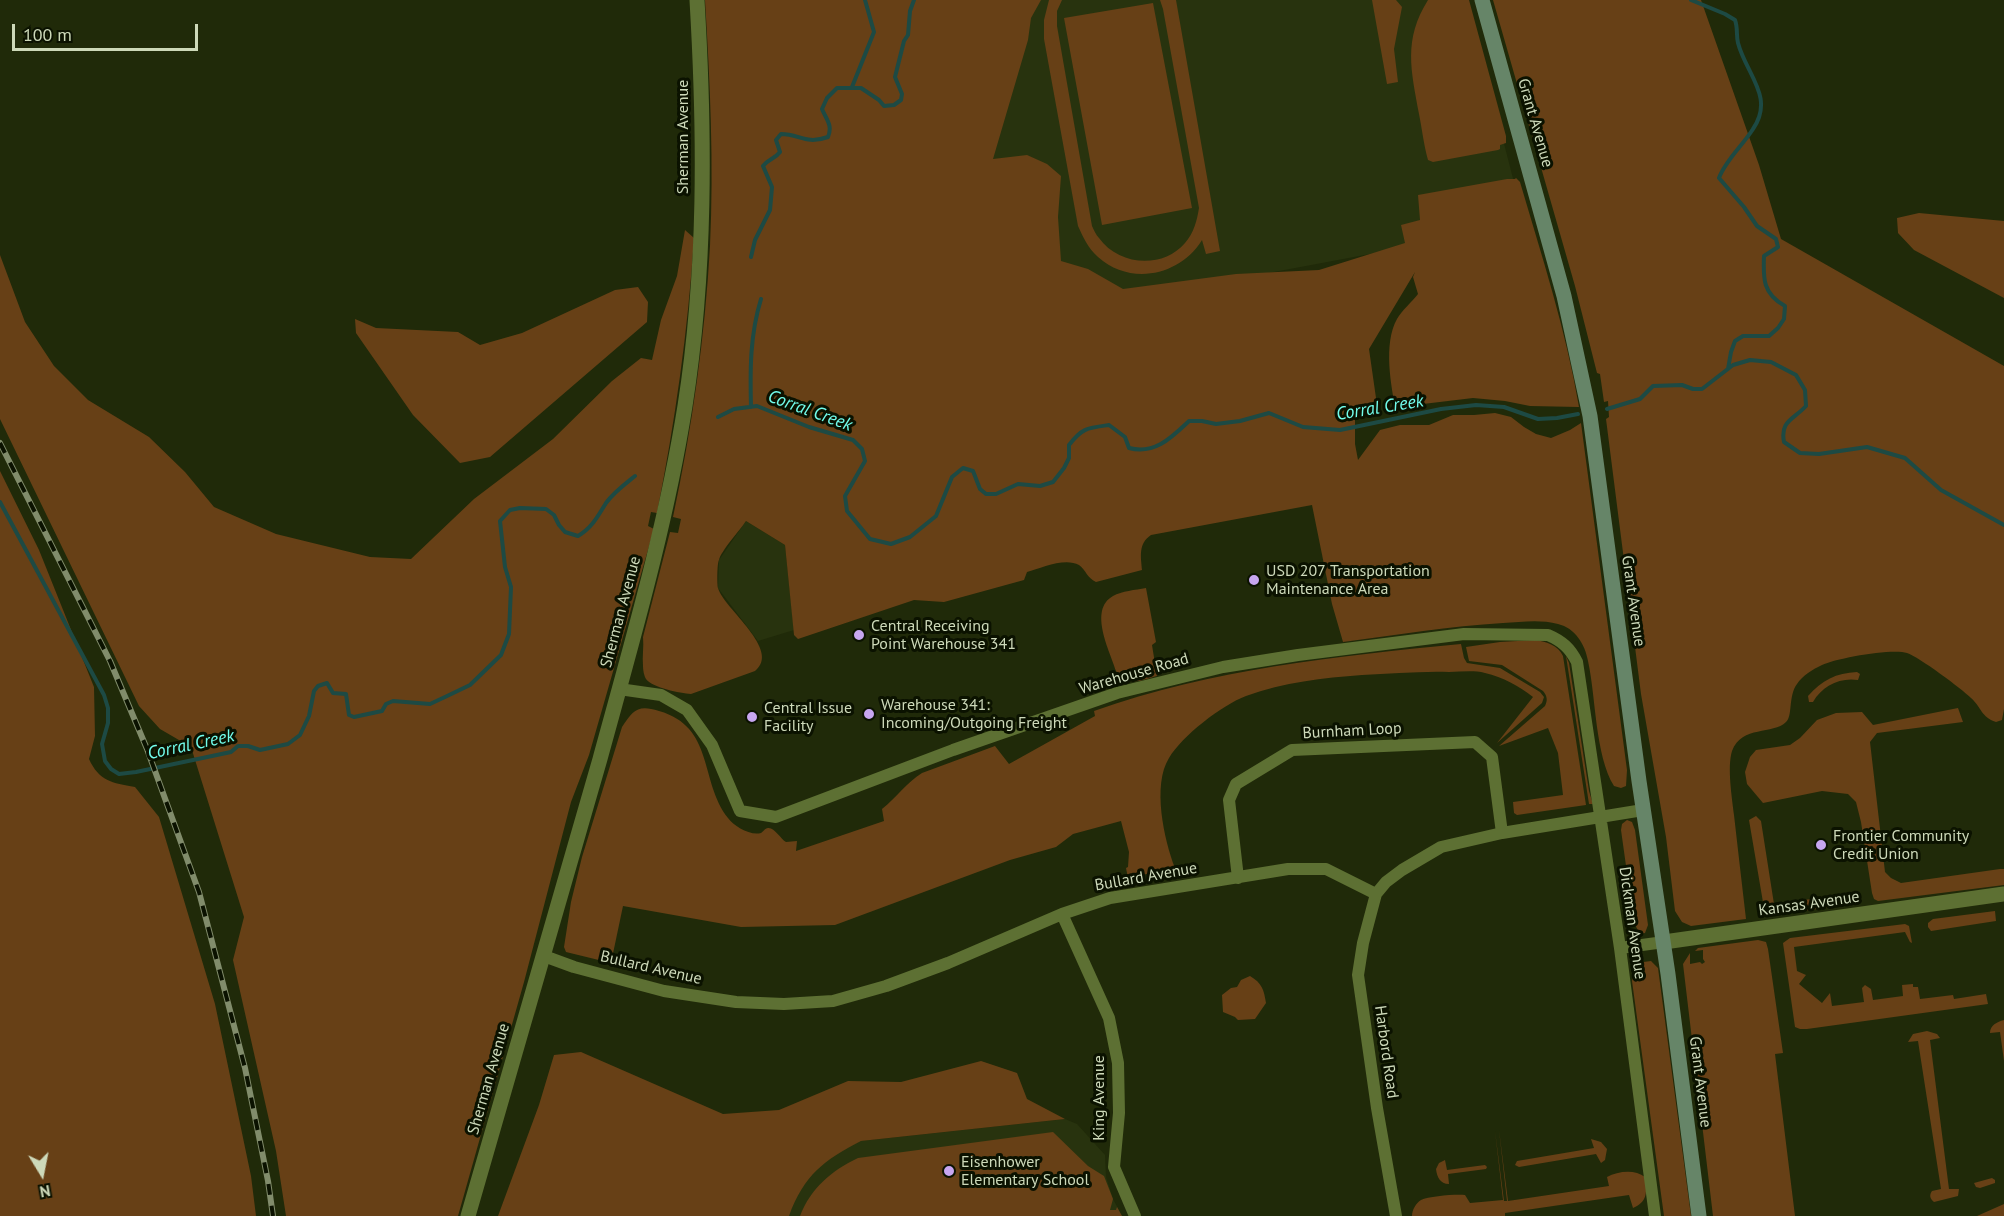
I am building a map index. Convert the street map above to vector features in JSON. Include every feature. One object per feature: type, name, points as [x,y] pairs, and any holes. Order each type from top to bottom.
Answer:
[{"type":"main road","name":"Grant Avenue","points":[[1482,0],[1564,296],[1586,393],[1643,810],[1664,942],[1699,1216]]},
{"type":"street","name":"Sherman Avenue","points":[[468,1216],[619,689],[652,567],[671,485],[686,403],[699,267],[703,169],[702,81],[697,0]]},
{"type":"street","name":"Warehouse Road","points":[[619,689],[661,695],[687,710],[712,745],[740,811],[776,817],[953,750],[1117,693],[1222,667],[1464,634],[1548,635],[1560,640]]},
{"type":"street","name":"Dickman Avenue","points":[[1560,640],[1571,650],[1577,662],[1620,948],[1655,1216]]},
{"type":"street","name":"Burnham Loop","points":[[1238,878],[1229,800],[1236,784],[1292,750],[1475,742],[1492,758],[1502,833]]},
{"type":"street","points":[[1376,894],[1386,882],[1402,870],[1441,847],[1502,833],[1643,810]]},
{"type":"street","name":"Bullard Avenue","points":[[544,956],[574,967],[664,991],[736,1002],[784,1004],[832,1001],[886,986],[938,967],[1062,914],[1110,898],[1288,870],[1326,869],[1376,894]]},
{"type":"street","name":"Harbord Road","points":[[1376,894],[1363,943],[1358,975],[1377,1108],[1396,1216]]},
{"type":"street","name":"Kansas Avenue","points":[[1620,948],[2004,894]]},
{"type":"street","name":"King Avenue","points":[[1062,914],[1109,1018],[1118,1063],[1119,1113],[1114,1167],[1135,1216]]},
{"type":"shaded area","points":[[705,0],[1041,0],[1031,18],[1028,40],[993,159],[1027,155],[1047,164],[1061,176],[1058,217],[1061,261],[1088,269],[1123,289],[1236,274],[1319,270],[1405,243],[1401,225],[1420,220],[1418,195],[1516,178],[1520,182],[1553,294],[1579,407],[1530,406],[1473,398],[1423,404],[1396,412],[1389,365],[1390,340],[1397,319],[1418,294],[1413,277],[1415,272],[1369,349],[1377,405],[1355,415],[1355,444],[1358,460],[1380,430],[1400,425],[1429,425],[1453,415],[1495,413],[1511,417],[1536,434],[1551,438],[1581,423],[1627,770],[1626,786],[1621,788],[1614,786],[1608,773],[1600,742],[1587,655],[1582,643],[1564,626],[1537,621],[1483,624],[1343,642],[1332,604],[1312,505],[1151,535],[1142,546],[1142,570],[1096,582],[1079,565],[1060,563],[1027,572],[1024,580],[944,602],[914,600],[798,639],[794,635],[785,545],[746,521],[720,556],[718,588],[722,597],[757,641],[761,652],[761,662],[755,671],[691,694],[667,690],[649,682],[643,671],[643,637],[670,532],[678,533],[681,519],[673,517],[697,382],[708,280],[711,154]]},
{"type":"shaded area","points":[[1003,0],[1467,0],[1525,225],[1108,303],[1043,286],[969,151]]},
{"type":"shaded area","points":[[1049,0],[1062,0],[1057,11],[1057,26],[1092,226],[1108,247],[1129,259],[1141,261],[1165,257],[1185,243],[1191,235],[1199,208],[1160,0],[1176,0],[1220,251],[1206,254],[1202,240],[1181,262],[1154,273],[1139,274],[1125,272],[1111,266],[1098,257],[1089,246],[1078,226],[1044,39],[1044,20]]},
{"type":"shaded area","points":[[1372,0],[1396,0],[1402,7],[1394,49],[1398,82],[1387,84]]},
{"type":"shaded area","points":[[1428,0],[1469,0],[1506,136],[1506,143],[1500,145],[1498,150],[1433,162],[1428,160],[1411,56],[1415,28]]},
{"type":"shaded area","points":[[1493,0],[1701,0],[1759,165],[1781,239],[2004,366],[2004,709],[2002,720],[1996,722],[1987,718],[1975,702],[1959,688],[1907,653],[1864,654],[1839,659],[1811,671],[1799,681],[1794,689],[1786,722],[1780,726],[1743,737],[1732,751],[1730,783],[1746,919],[1691,926],[1682,922],[1675,911],[1666,837],[1641,694],[1606,419],[1609,417],[1608,401],[1604,402],[1600,374],[1597,373],[1575,286]]},
{"type":"shaded area","points":[[1153,3],[1192,208],[1102,225],[1064,18]]},
{"type":"shaded area","points":[[1919,213],[2004,221],[2004,298],[1914,250],[1898,233],[1897,218]]},
{"type":"shaded area","points":[[685,230],[694,238],[688,307],[664,479],[657,513],[651,512],[648,526],[654,529],[589,755],[571,802],[524,982],[458,1216],[286,1216],[276,1151],[233,960],[244,917],[191,747],[160,729],[139,706],[0,419],[0,255],[25,322],[54,366],[88,400],[149,437],[185,472],[214,507],[276,534],[370,557],[411,559],[474,499],[553,439],[612,381],[641,358],[652,360],[661,320],[677,276]]},
{"type":"shaded area","points":[[638,287],[648,302],[647,322],[490,457],[460,463],[413,415],[356,333],[355,319],[376,328],[458,332],[480,345],[522,333],[615,290]]},
{"type":"shaded area","points":[[0,471],[39,550],[94,687],[95,736],[89,759],[97,772],[107,780],[135,787],[159,817],[215,1004],[251,1176],[256,1216],[0,1216]]},
{"type":"shaded area","points":[[746,521],[785,545],[794,630],[758,641],[718,588],[719,560]]},
{"type":"shaded area","points":[[1146,588],[1156,642],[1152,645],[1157,676],[1140,681],[1129,681],[1116,671],[1103,631],[1102,611],[1106,602],[1113,596]]},
{"type":"shaded area","points":[[1535,640],[1552,645],[1563,656],[1586,805],[1517,815],[1514,813],[1513,802],[1563,795],[1558,753],[1548,728],[1499,746],[1545,706],[1546,696],[1543,691],[1502,665],[1469,661],[1466,647]]},
{"type":"shaded area","points":[[1461,644],[1467,663],[1500,668],[1540,692],[1544,697],[1542,703],[1497,743],[1533,697],[1504,679],[1480,672],[1416,672],[1304,681],[1275,687],[1236,700],[1183,740],[1169,758],[1164,769],[1161,783],[1162,813],[1167,843],[1175,868],[1128,878],[1126,868],[1129,852],[1121,821],[1073,834],[1056,847],[1010,860],[835,925],[741,927],[623,906],[611,963],[566,952],[564,947],[571,902],[582,857],[622,727],[629,716],[637,710],[646,708],[659,711],[677,719],[689,729],[698,742],[719,803],[731,821],[743,830],[757,834],[770,828],[786,842],[797,841],[796,851],[884,821],[882,809],[922,773],[995,746],[1009,764],[1095,716],[1094,711],[1184,684],[1275,666]]},
{"type":"shaded area","points":[[1566,656],[1569,663],[1593,804],[1589,804]]},
{"type":"shaded area","points":[[1857,672],[1860,674],[1858,680],[1838,681],[1821,691],[1813,702],[1809,702],[1808,696],[1824,682],[1842,674]]},
{"type":"shaded area","points":[[1958,708],[1963,722],[1877,733],[1870,742],[1885,872],[1901,883],[2004,869],[2004,885],[1878,901],[1874,899],[1872,893],[1856,802],[1848,794],[1822,791],[1763,803],[1747,784],[1745,772],[1750,757],[1756,750],[1790,745],[1817,720],[1836,713],[1862,712],[1873,725]]},
{"type":"shaded area","points":[[1756,816],[1761,821],[1774,904],[1849,894],[1852,896],[1852,904],[1768,916],[1765,914],[1749,820]]},
{"type":"shaded area","points":[[1627,820],[1632,822],[1635,830],[1648,925],[1645,933],[1640,934],[1634,923],[1621,830],[1622,824]]},
{"type":"shaded area","points":[[1995,911],[1996,921],[1931,931],[1928,927],[1928,923],[1933,919]]},
{"type":"shaded area","points":[[1905,924],[1909,926],[1912,943],[1905,932],[1794,947],[1797,971],[1806,975],[1799,984],[1822,1003],[1830,993],[1832,1006],[1864,1002],[1862,988],[1865,985],[1871,989],[1873,1000],[1903,996],[1902,985],[1913,984],[1913,987],[1918,987],[1920,999],[1953,995],[1954,999],[1986,994],[1988,1004],[1807,1029],[1795,1027],[1783,943],[1790,938]]},
{"type":"shaded area","points":[[1758,940],[1766,942],[1768,949],[1783,1053],[1775,1054],[1795,1216],[1713,1216],[1683,964],[1690,953],[1690,964],[1705,962],[1703,950],[1695,951],[1698,948]]},
{"type":"shaded area","points":[[1651,961],[1658,968],[1691,1216],[1664,1216],[1632,981],[1636,963]]},
{"type":"shaded area","points":[[1250,976],[1262,987],[1266,1003],[1255,1019],[1238,1020],[1223,1012],[1222,995],[1231,988],[1237,987],[1241,980]]},
{"type":"shaded area","points":[[2004,1020],[2004,1061],[2000,1032],[1990,1033],[1990,1030],[1996,1023]]},
{"type":"shaded area","points":[[1927,1031],[1937,1034],[1940,1038],[1930,1040],[1949,1189],[1959,1189],[1958,1196],[1934,1202],[1930,1197],[1931,1192],[1941,1189],[1918,1041],[1908,1042],[1913,1034]]},
{"type":"shaded area","points":[[581,1052],[723,1114],[779,1110],[848,1081],[901,1082],[981,1061],[1017,1073],[1027,1099],[1065,1119],[861,1141],[836,1155],[817,1170],[801,1190],[789,1216],[498,1216],[539,1105],[554,1055]]},
{"type":"shaded area","name":"Eisenhower Elementary School","points":[[1065,1119],[1077,1124],[1105,1155],[1106,1177],[1113,1199],[1122,1216],[762,1216],[795,1166],[861,1141]]},
{"type":"shaded area","points":[[1499,1130],[1508,1201],[1609,1186],[1607,1177],[1626,1172],[1641,1174],[1645,1177],[1644,1199],[1633,1208],[1629,1195],[1505,1213],[1505,1216],[1412,1216],[1417,1203],[1430,1197],[1465,1195],[1470,1203],[1503,1200],[1495,1131],[1504,1201],[1507,1201]]},
{"type":"shaded area","name":"Eisenhower Elementary School","points":[[1053,1132],[1088,1166],[1104,1176],[1113,1199],[1110,1210],[1116,1210],[1117,1207],[1122,1216],[800,1216],[810,1197],[823,1181],[858,1158]]},
{"type":"shaded area","points":[[1591,1139],[1601,1142],[1607,1149],[1605,1160],[1601,1163],[1596,1154],[1519,1167],[1515,1165],[1517,1161],[1594,1148]]},
{"type":"shaded area","points":[[1445,1160],[1447,1170],[1485,1165],[1487,1167],[1448,1174],[1449,1184],[1446,1184],[1440,1180],[1436,1169],[1439,1163]]},
{"type":"shaded area","points":[[1992,1178],[1995,1183],[1980,1188],[1974,1183]]},
{"type":"shaded area","points":[[2004,1204],[2004,1216],[1977,1216]]},
{"type":"waterway","points":[[852,87],[874,32],[865,0]]},
{"type":"waterway","points":[[751,257],[755,240],[770,210],[772,187],[763,166],[780,152],[776,140],[781,134],[808,140],[828,137],[829,126],[822,109],[827,98],[837,88],[861,88],[884,106],[894,105],[901,100],[902,94],[895,77],[904,41],[908,35],[910,11],[914,0]]},
{"type":"waterway","points":[[1691,0],[1735,20],[1738,43],[1757,86],[1761,106],[1759,117],[1749,135],[1725,165],[1719,178],[1757,226],[1776,239],[1778,247],[1764,256],[1764,279],[1768,291],[1785,306],[1784,319],[1769,336],[1743,336],[1735,341],[1728,369]]},
{"type":"waterway","points":[[751,407],[752,352],[761,299]]},
{"type":"waterway","name":"Corral Creek","points":[[1607,409],[1640,399],[1653,386],[1682,385],[1702,389],[1733,365],[1750,360],[1771,362],[1796,375],[1805,390],[1806,406],[1786,425],[1783,435],[1784,442],[1800,453],[1819,454],[1867,447],[1905,458],[1941,490],[2004,525]]},
{"type":"waterway","name":"Corral Creek","points":[[718,417],[734,409],[757,406],[809,427],[853,440],[862,449],[865,461],[845,496],[847,511],[870,539],[891,544],[910,537],[936,516],[952,477],[963,468],[973,471],[980,489],[986,494],[996,494],[1018,484],[1040,486],[1053,482],[1069,458],[1069,445],[1082,432],[1095,427],[1109,425],[1125,437],[1129,448],[1138,450],[1155,447],[1189,421],[1216,424],[1240,421],[1269,413],[1303,427],[1340,430],[1441,409],[1476,405],[1504,407],[1538,419],[1578,414]]},
{"type":"waterway","name":"Corral Creek","points":[[0,502],[104,695],[108,708],[108,723],[102,744],[105,761],[119,774],[231,752],[238,746],[260,750],[288,744],[300,735],[309,716],[314,691],[318,686],[327,683],[333,693],[346,694],[349,715],[354,717],[382,711],[386,704],[393,701],[430,704],[470,685],[501,655],[509,634],[511,587],[505,567],[500,521],[510,510],[546,509],[554,515],[565,532],[578,536],[591,525],[612,495],[635,476]]},
{"type":"railway","points":[[0,443],[110,661],[147,749],[199,892],[245,1068],[273,1216]]},
{"type":"place","name":"USD 207 Transportation Maintenance Area","points":[[1254,580]]},
{"type":"place","name":"Central Receiving Point Warehouse 341","points":[[859,635]]},
{"type":"place","name":"Warehouse 341: Incoming/Outgoing Freight","points":[[869,714]]},
{"type":"place","name":"Central Issue Facility","points":[[752,717]]},
{"type":"place","name":"Frontier Community Credit Union","points":[[1821,845]]},
{"type":"place","name":"Eisenhower Elementary School","points":[[949,1171]]}]
